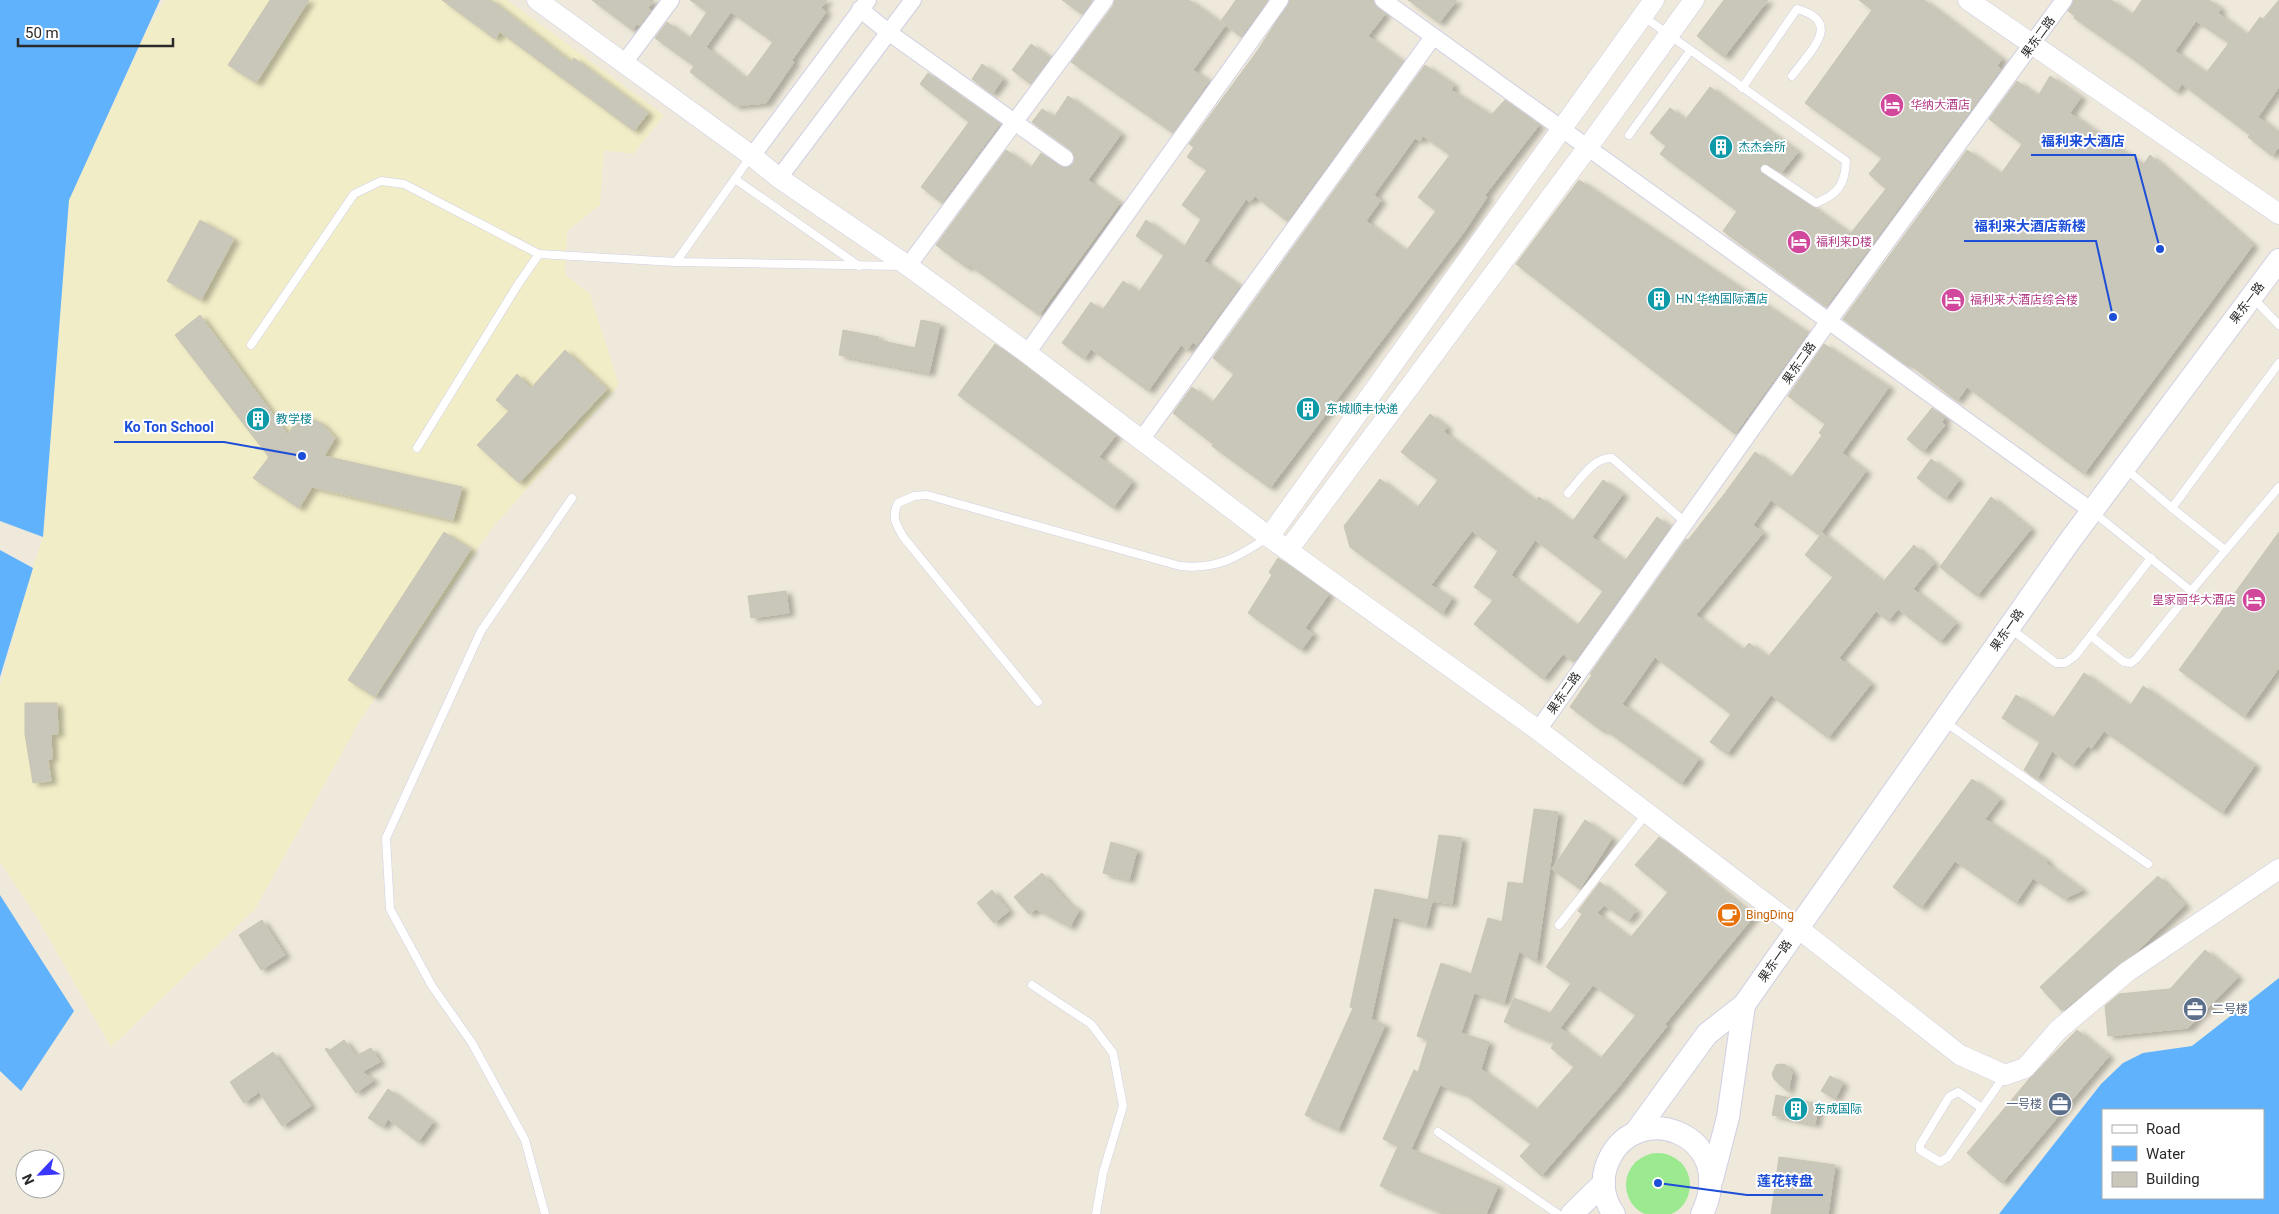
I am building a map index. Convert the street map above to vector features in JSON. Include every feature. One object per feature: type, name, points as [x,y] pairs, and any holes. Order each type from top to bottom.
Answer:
[{"type":"main road","name":"果东一路","points":[[1744,1005],[2092,512],[2279,260]]},
{"type":"main road","points":[[1635,1133],[1707,1034],[1744,1005]]},
{"type":"main road","points":[[1704,1212],[1710,1198],[1712,1180],[1728,1118],[1744,1005]]},
{"type":"main road","points":[[1614,1214],[1604,1192],[1604,1174],[1610,1157],[1620,1143],[1635,1133],[1651,1128],[1669,1129],[1685,1136],[1699,1147],[1708,1162],[1712,1180]]},
{"type":"main road","points":[[1572,1214],[1604,1182]]},
{"type":"street","points":[[537,0],[752,156],[779,178],[908,266],[1027,352],[1288,550],[1538,730],[1798,928],[1960,1055],[2005,1075],[2025,1068],[2058,1030],[2127,972],[2279,869]]},
{"type":"street","points":[[624,63],[671,0]]},
{"type":"street","points":[[779,178],[913,0]]},
{"type":"street","points":[[908,266],[1105,0]]},
{"type":"street","points":[[1027,352],[1280,0]]},
{"type":"street","points":[[1383,0],[2092,512]]},
{"type":"street","points":[[1288,550],[1588,147],[1694,0]]},
{"type":"street","points":[[1968,0],[2279,214]]},
{"type":"street","name":"果东二路","points":[[1538,730],[1828,322],[2064,0]]},
{"type":"street","points":[[752,156],[864,5],[888,32],[1065,158]]},
{"type":"street","points":[[1270,536],[1648,8]]},
{"type":"street","points":[[1141,440],[1434,37]]},
{"type":"lane","points":[[1648,8],[1668,35],[1846,161],[1845,176],[1838,190],[1816,203],[1764,169]]},
{"type":"lane","points":[[1742,88],[1797,9],[1812,13],[1821,23],[1821,36],[1792,76]]},
{"type":"lane","points":[[1629,136],[1690,51]]},
{"type":"lane","points":[[676,262],[752,156]]},
{"type":"lane","points":[[735,179],[859,266]]},
{"type":"lane","points":[[250,345],[354,194],[381,181],[404,184],[539,254],[676,262],[908,266]]},
{"type":"lane","points":[[417,448],[517,286],[539,254]]},
{"type":"lane","points":[[2252,296],[2279,325]]},
{"type":"lane","points":[[2172,508],[2279,363]]},
{"type":"lane","points":[[1568,492],[1596,462],[1605,458],[1612,458],[1686,522]]},
{"type":"lane","points":[[2125,468],[2226,550]]},
{"type":"lane","points":[[2091,636],[2124,662],[2131,663],[2279,487]]},
{"type":"lane","points":[[1038,702],[904,538],[896,525],[893,513],[898,503],[914,496],[927,495],[1180,566],[1202,568],[1220,564],[1242,554],[1270,536]]},
{"type":"lane","points":[[545,1214],[525,1140],[472,1043],[432,986],[390,909],[386,838],[482,631],[572,498]]},
{"type":"lane","points":[[2092,512],[2191,591]]},
{"type":"lane","points":[[2009,628],[2056,663],[2065,663],[2075,656],[2151,558]]},
{"type":"lane","points":[[1943,721],[2148,864]]},
{"type":"lane","points":[[1559,924],[1647,813]]},
{"type":"lane","points":[[1032,985],[1091,1024],[1114,1053],[1124,1106],[1103,1174],[1096,1214]]},
{"type":"lane","points":[[1982,1108],[1958,1092],[1949,1097],[1920,1145],[1920,1150],[1940,1162],[1945,1160],[1982,1108],[2005,1075]]},
{"type":"lane","points":[[1438,1132],[1558,1214]]},
{"type":"shaded area","points":[[165,0],[507,0],[664,115],[633,154],[604,150],[600,205],[567,231],[565,275],[590,294],[619,385],[492,528],[359,722],[255,909],[111,1047],[35,914],[0,862],[0,687],[23,599],[43,537],[69,200],[148,28]]},
{"type":"green space","points":[[1652,1153],[1664,1153],[1676,1158],[1685,1167],[1690,1179],[1690,1191],[1685,1203],[1670,1215],[1646,1215],[1640,1212],[1631,1203],[1626,1191],[1626,1179],[1631,1167],[1640,1158]]},
{"type":"water","points":[[0,0],[160,0],[69,200],[43,537],[0,521]]},
{"type":"water","points":[[0,550],[33,568],[0,677]]},
{"type":"water","points":[[0,895],[74,1011],[21,1091],[0,1071]]},
{"type":"water","points":[[2279,978],[2279,1214],[1999,1214],[2101,1084],[2123,1063],[2143,1053],[2192,1046]]},
{"type":"building","points":[[270,0],[309,0],[256,83],[228,65]]},
{"type":"building","points":[[442,0],[491,0],[571,62],[574,58],[648,113],[634,131],[500,32],[495,39]]},
{"type":"building","points":[[592,0],[654,0],[648,8],[651,10],[639,26],[637,24],[632,30]]},
{"type":"building","points":[[690,0],[827,0],[821,8],[826,12],[792,60],[794,62],[766,103],[735,106],[690,72],[694,66],[655,38],[667,22],[689,39],[707,12]],"holes":[[[731,12],[773,42],[746,79],[706,47]]]},
{"type":"building","points":[[1062,0],[1093,0],[1082,14]]},
{"type":"building","points":[[1115,0],[1189,0],[1225,26],[1193,70],[1209,81],[1173,133],[1071,62],[1113,6]]},
{"type":"building","points":[[1236,0],[1268,0],[1241,37],[1221,21]]},
{"type":"building","points":[[1290,0],[1373,0],[1377,8],[1385,14],[1368,36],[1403,62],[1287,221],[1255,196],[1250,202],[1246,199],[1204,261],[1240,286],[1197,345],[1193,342],[1187,350],[1181,345],[1148,391],[1091,349],[1084,359],[1062,343],[1091,302],[1102,311],[1123,281],[1139,292],[1164,255],[1136,236],[1146,220],[1184,247],[1201,219],[1182,205],[1207,170],[1187,157],[1194,147],[1189,144],[1258,50]]},
{"type":"building","points":[[1408,0],[1457,0],[1439,23]]},
{"type":"building","points":[[1724,0],[1768,0],[1724,57],[1697,36]]},
{"type":"building","points":[[1859,0],[1924,0],[2002,59],[1997,66],[2001,69],[1826,307],[1723,231],[1737,211],[1660,154],[1666,146],[1650,133],[1670,108],[1685,120],[1710,87],[1798,152],[1781,173],[1765,163],[1760,166],[1762,173],[1850,234],[1886,189],[1869,174],[1882,158],[1805,103],[1872,10]]},
{"type":"building","points":[[2074,0],[2111,0],[2132,15],[2142,0],[2209,0],[2221,9],[2218,13],[2247,35],[2260,17],[2263,19],[2279,0],[2279,87],[2258,117],[2279,133],[2279,147],[2272,156],[2248,137],[2250,135],[2182,84],[2176,92],[2136,61],[2074,18],[2075,16],[2068,11]],"holes":[[[2196,21],[2229,43],[2206,73],[2175,51]]]},
{"type":"building","points":[[1031,44],[1050,58],[1031,84],[1012,70]]},
{"type":"building","points":[[982,64],[1003,79],[992,94],[972,79]]},
{"type":"building","points":[[1425,65],[1454,85],[1451,90],[1491,115],[1505,100],[1539,125],[1485,195],[1487,197],[1464,232],[1270,488],[1212,446],[1213,444],[1173,413],[1192,387],[1212,403],[1234,374],[1213,358]],"holes":[[[1423,136],[1450,155],[1418,197],[1436,211],[1406,251],[1366,221],[1381,200],[1374,195],[1415,138],[1420,141]]]},
{"type":"building","points":[[928,73],[1000,124],[942,203],[921,187],[969,122],[920,84]]},
{"type":"building","points":[[2050,76],[2081,97],[2070,113],[2143,165],[2150,155],[2253,245],[2084,474],[1967,387],[1957,401],[1908,363],[1906,365],[1843,319],[1967,150],[2001,174],[2022,144],[1989,119],[2017,81],[2038,96]]},
{"type":"building","points":[[1068,96],[1121,134],[1088,180],[1120,203],[1039,315],[969,265],[967,268],[936,245],[1006,150],[1031,168],[1041,153],[1064,168],[1073,164],[1075,158],[1071,150],[1032,122],[1042,109],[1054,117]]},
{"type":"building","name":"HN 华纳国际酒店","points":[[1579,180],[1808,333],[1735,434],[1516,264]]},
{"type":"building","points":[[200,220],[234,239],[201,300],[167,281]]},
{"type":"building","name":"教学楼","points":[[200,315],[288,435],[300,414],[321,423],[335,438],[324,456],[462,487],[453,520],[312,487],[299,508],[253,478],[269,457],[175,335]]},
{"type":"building","points":[[921,320],[940,324],[929,373],[839,355],[843,330],[879,337],[878,340],[915,348]]},
{"type":"building","points":[[995,344],[1116,435],[1099,457],[1132,482],[1113,508],[958,395]]},
{"type":"building","points":[[1824,344],[1889,387],[1842,453],[1866,471],[1819,535],[1771,500],[1753,525],[1763,533],[1696,615],[1743,650],[1749,643],[1768,657],[1833,577],[1805,555],[1822,533],[1883,582],[1914,545],[1934,563],[1913,589],[1956,623],[1940,642],[1898,609],[1888,621],[1876,611],[1839,658],[1871,684],[1828,738],[1771,695],[1727,754],[1710,742],[1731,714],[1655,657],[1622,704],[1699,759],[1681,784],[1570,707],[1592,675],[1590,674],[1686,539],[1688,540],[1755,452],[1791,478],[1822,435],[1819,433],[1825,424],[1788,396]]},
{"type":"building","points":[[565,350],[607,389],[519,483],[477,445],[509,411],[496,400],[517,374],[531,388]]},
{"type":"building","points":[[1932,408],[1945,417],[1942,422],[1945,425],[1923,452],[1907,439]]},
{"type":"building","points":[[1430,414],[1447,427],[1444,432],[1536,501],[1539,497],[1572,522],[1603,480],[1623,494],[1592,537],[1625,561],[1657,517],[1670,527],[1574,662],[1563,654],[1543,679],[1474,624],[1493,600],[1474,587],[1498,551],[1472,531],[1431,585],[1452,598],[1442,614],[1350,547],[1344,526],[1380,479],[1417,508],[1438,480],[1401,452]],"holes":[[[1535,540],[1603,591],[1577,626],[1511,575]]]},
{"type":"building","points":[[1931,459],[1959,480],[1945,499],[1917,478]]},
{"type":"building","points":[[1991,497],[2031,529],[1977,596],[1940,567]]},
{"type":"building","points":[[444,532],[471,549],[375,697],[348,680]]},
{"type":"building","name":"皇家丽华大酒店","points":[[2279,532],[2279,668],[2244,717],[2179,670]]},
{"type":"building","points":[[1278,558],[1329,594],[1305,628],[1313,634],[1301,650],[1248,613],[1272,575],[1269,572]]},
{"type":"building","points":[[786,591],[789,613],[751,618],[748,596]]},
{"type":"building","points":[[2084,673],[2130,706],[2143,686],[2255,765],[2222,813],[2104,731],[2091,749],[2088,746],[2072,766],[2052,751],[2037,779],[2024,770],[2040,742],[2002,718],[2016,695],[2053,718]]},
{"type":"building","points":[[25,703],[57,703],[58,734],[51,734],[52,759],[48,759],[51,781],[33,783],[25,734]]},
{"type":"building","points":[[1972,779],[2000,799],[1985,819],[2048,861],[2046,863],[2083,890],[2064,899],[2033,878],[2016,903],[1955,861],[1921,908],[1893,887]]},
{"type":"building","points":[[1534,809],[1558,812],[1536,962],[1519,951],[1504,1003],[1474,993],[1461,1033],[1489,1042],[1481,1069],[1536,1110],[1574,1067],[1551,1048],[1555,1043],[1504,1022],[1514,998],[1550,1013],[1571,983],[1546,967],[1582,914],[1578,911],[1600,882],[1636,911],[1628,921],[1604,905],[1597,913],[1630,938],[1668,892],[1635,865],[1659,837],[1754,916],[1665,1024],[1667,1026],[1617,1089],[1541,1176],[1520,1156],[1531,1144],[1465,1094],[1440,1085],[1411,1149],[1498,1186],[1486,1214],[1444,1214],[1380,1186],[1398,1146],[1383,1139],[1414,1070],[1418,1072],[1428,1040],[1417,1036],[1441,963],[1471,974],[1488,918],[1502,922],[1508,882],[1523,884]],"holes":[[[1593,985],[1636,1015],[1600,1059],[1560,1028]]]},
{"type":"building","points":[[1585,820],[1612,838],[1580,889],[1552,869]]},
{"type":"building","points":[[1439,835],[1462,838],[1452,904],[1432,901],[1426,926],[1393,917],[1371,1019],[1385,1025],[1338,1130],[1305,1115],[1353,1008],[1350,1007],[1375,889],[1428,900]]},
{"type":"building","points":[[1111,842],[1137,850],[1129,880],[1103,873]]},
{"type":"building","points":[[1042,873],[1068,903],[1079,910],[1070,927],[1036,909],[1029,914],[1014,897]]},
{"type":"building","points":[[2158,876],[2185,905],[2136,952],[2062,1011],[2040,987]]},
{"type":"building","points":[[992,890],[1009,911],[994,923],[977,903]]},
{"type":"building","points":[[262,920],[285,955],[261,970],[239,935]]},
{"type":"building","points":[[2205,950],[2238,977],[2188,1028],[2108,1036],[2105,1006],[2119,994],[2170,989]]},
{"type":"building","points":[[2077,1030],[2109,1056],[2002,1183],[1967,1153],[2029,1079]]},
{"type":"building","points":[[344,1040],[356,1056],[371,1048],[380,1062],[362,1072],[374,1080],[356,1093],[325,1049],[330,1050]]},
{"type":"building","points":[[273,1052],[311,1106],[282,1126],[259,1092],[244,1103],[230,1082]]},
{"type":"building","points":[[1776,1065],[1786,1065],[1792,1073],[1788,1092],[1774,1079],[1772,1074]]},
{"type":"building","points":[[1830,1076],[1843,1083],[1835,1099],[1821,1091]]},
{"type":"building","points":[[388,1089],[433,1122],[418,1142],[388,1119],[383,1127],[368,1118]]},
{"type":"building","name":"东成国际","points":[[1776,1095],[1819,1104],[1815,1124],[1772,1115]]},
{"type":"building","points":[[1779,1157],[1835,1165],[1828,1214],[1771,1214]]},
{"type":"place","name":"华纳大酒店","points":[[1892,105]]},
{"type":"place","name":"杰杰会所","points":[[1721,147]]},
{"type":"place","name":"福利来D楼","points":[[1799,242]]},
{"type":"place","name":"福利来大酒店","points":[[2160,249]]},
{"type":"place","name":"HN 华纳国际酒店","points":[[1659,299]]},
{"type":"place","name":"福利来大酒店综合楼","points":[[1953,300]]},
{"type":"place","name":"福利来大酒店新楼","points":[[2113,317]]},
{"type":"place","name":"东城顺丰快递","points":[[1308,409]]},
{"type":"place","name":"教学楼","points":[[258,419]]},
{"type":"place","name":"Ko Ton School","points":[[302,456]]},
{"type":"place","name":"皇家丽华大酒店","points":[[2254,600]]},
{"type":"place","name":"BingDing","points":[[1729,915]]},
{"type":"place","name":"二号楼","points":[[2195,1009]]},
{"type":"place","name":"一号楼","points":[[2060,1104]]},
{"type":"place","name":"东成国际","points":[[1796,1109]]},
{"type":"place","name":"莲花转盘","points":[[1658,1183]]}]
